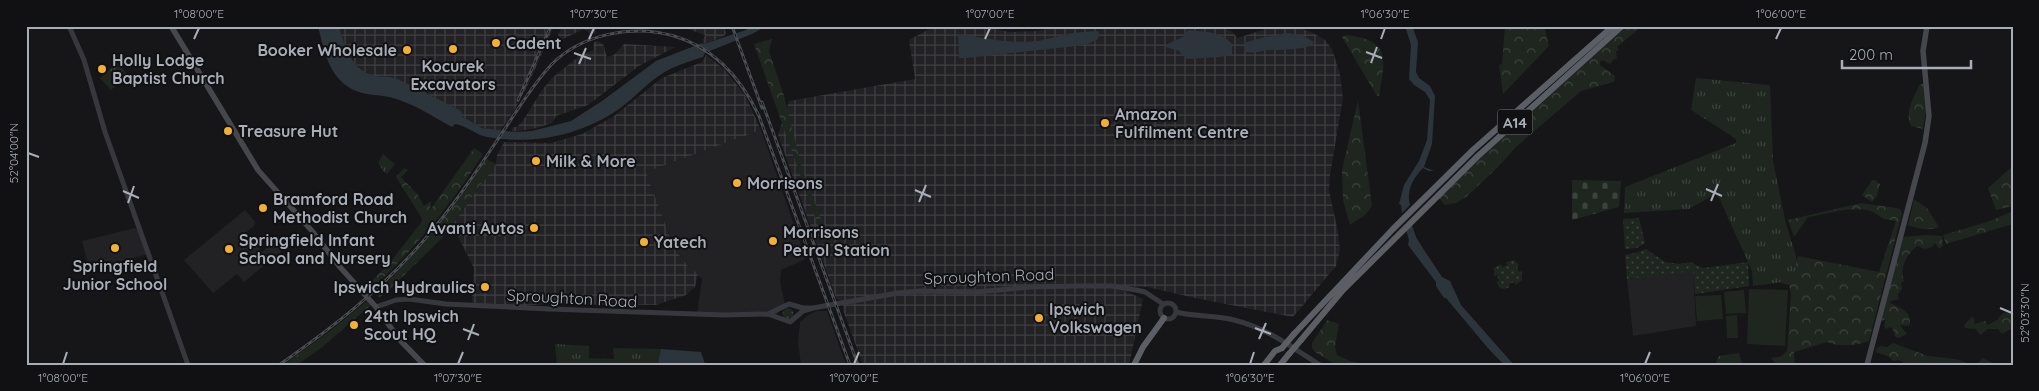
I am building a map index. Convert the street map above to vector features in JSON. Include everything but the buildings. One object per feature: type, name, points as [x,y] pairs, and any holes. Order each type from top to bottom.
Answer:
[{"type":"highway","name":"A14","points":[[1594,47],[1613,26]]},
{"type":"highway","name":"A14","points":[[1269,365],[1294,334],[1393,229],[1473,150],[1594,47],[1622,26]]},
{"type":"highway","name":"A14","points":[[1291,355],[1343,290],[1478,156],[1587,53]]},
{"type":"highway","points":[[1134,365],[1142,348],[1164,318]]},
{"type":"highway","points":[[1264,365],[1275,351],[1282,348]]},
{"type":"highway","points":[[1280,365],[1291,355]]},
{"type":"highway","points":[[1285,365],[1291,355]]},
{"type":"main road","points":[[171,26],[258,170],[312,231],[340,268],[376,307],[399,338],[424,365]]},
{"type":"main road","points":[[1867,365],[1925,143],[1929,116],[1923,51],[1927,26]]},
{"type":"street","points":[[69,26],[84,60],[105,132],[188,365]]},
{"type":"street","name":"Sproughton Road","points":[[376,307],[396,300],[409,299],[446,304],[659,314],[768,314],[790,322],[797,315],[813,308],[898,293],[920,291],[976,292],[1031,287],[1076,286],[1112,286],[1136,290],[1145,292],[1162,304]]},
{"type":"street","points":[[1172,303],[1175,306],[1176,312],[1173,318],[1164,318],[1160,312],[1162,304],[1172,303]]},
{"type":"street","name":"Sproughton Road","points":[[768,314],[785,304],[813,308]]},
{"type":"street","points":[[794,306],[797,315]]},
{"type":"street","points":[[779,309],[780,319]]},
{"type":"street","points":[[1176,312],[1220,317],[1258,326],[1320,365]]},
{"type":"shaded area","points":[[318,26],[339,26],[350,57],[355,64],[367,73],[376,76],[393,77],[461,111],[463,117],[482,128],[515,132],[532,131],[571,121],[602,101],[656,61],[702,43],[704,44],[746,30],[750,26],[766,26],[752,34],[705,53],[703,57],[667,70],[651,81],[619,109],[588,126],[556,136],[522,140],[487,137],[455,124],[452,127],[405,102],[351,89],[343,83],[331,67],[323,47]]},
{"type":"shaded area","points":[[339,26],[554,26],[529,83],[514,111],[500,131],[482,128],[392,77],[375,76],[364,72],[347,53]]},
{"type":"shaded area","points":[[562,26],[596,26],[595,33],[591,34],[584,29],[561,40],[558,35]]},
{"type":"shaded area","points":[[679,26],[724,26],[726,33],[724,36],[705,44],[702,42],[705,35]]},
{"type":"shaded area","points":[[935,26],[979,26],[1010,32],[1036,31],[1066,26],[1217,26],[1231,31],[1238,38],[1274,26],[1295,26],[1325,40],[1332,49],[1340,74],[1343,98],[1329,190],[1340,250],[1336,266],[1293,317],[1147,287],[1114,286],[1143,299],[1129,365],[863,365],[843,310],[843,303],[836,298],[778,135],[789,101],[915,79],[909,40]]},
{"type":"shaded area","points":[[1405,26],[1412,26],[1418,42],[1416,72],[1419,78],[1430,86],[1435,96],[1432,144],[1424,167],[1434,171],[1423,168],[1416,176],[1411,185],[1410,205],[1402,213],[1401,205],[1399,204],[1404,185],[1419,161],[1427,140],[1430,100],[1425,92],[1414,85],[1409,79],[1411,45]]},
{"type":"shaded area","points":[[1188,30],[1218,34],[1232,44],[1232,55],[1189,59],[1185,58],[1179,51],[1166,47],[1165,45],[1183,37]]},
{"type":"shaded area","points":[[1099,32],[1098,39],[1086,45],[959,58],[958,34],[1003,41],[1026,42],[1039,41],[1072,33]]},
{"type":"shaded area","points":[[1287,33],[1303,36],[1314,42],[1310,46],[1287,50],[1246,52],[1244,43]]},
{"type":"shaded area","points":[[598,41],[603,44],[607,57],[614,55],[624,44],[675,47],[639,66],[588,105],[556,116],[552,123],[537,128],[512,132],[512,128],[518,126],[524,119],[552,78],[578,57],[593,50],[594,42]]},
{"type":"shaded area","points":[[706,55],[724,69],[745,95],[761,130],[646,172],[674,248],[687,265],[698,274],[695,287],[686,295],[656,305],[544,304],[514,307],[476,306],[472,302],[474,268],[452,225],[496,164],[497,155],[504,142],[551,143],[582,134],[614,116],[662,78],[702,62]]},
{"type":"shaded area","points":[[761,130],[806,259],[781,270],[780,282],[785,304],[779,309],[778,314],[697,314],[702,279],[687,265],[674,248],[646,172]]},
{"type":"shaded area","name":"Springfield Infant School and Nursery","points":[[245,210],[255,222],[254,226],[243,235],[248,241],[256,237],[255,243],[262,252],[278,239],[282,240],[287,247],[244,282],[237,274],[213,293],[184,260]]},
{"type":"shaded area","points":[[1412,225],[1416,237],[1442,277],[1450,281],[1461,305],[1514,365],[1504,365],[1444,298],[1436,286],[1436,282],[1408,245],[1409,240],[1406,230]]},
{"type":"shaded area","name":"Springfield Junior School","points":[[139,227],[149,254],[89,269],[82,241]]},
{"type":"shaded area","points":[[1693,270],[1696,326],[1633,336],[1627,279]]},
{"type":"shaded area","points":[[817,311],[827,311],[846,365],[801,365],[798,342],[800,322],[808,315]]},
{"type":"shaded area","points":[[661,349],[701,352],[705,364],[662,365],[658,363]]},
{"type":"green space","points":[[1505,26],[1544,26],[1549,46],[1503,94],[1499,65],[1502,64]]},
{"type":"green space","points":[[1626,26],[1642,26],[1617,47],[1619,50],[1616,51],[1617,59],[1614,59],[1610,64],[1602,60],[1600,62],[1600,65],[1615,76],[1614,82],[1581,91],[1516,147],[1466,197],[1456,203],[1445,205],[1439,198],[1501,138]]},
{"type":"green space","points":[[1346,35],[1371,42],[1378,47],[1382,54],[1383,72],[1379,96],[1377,96],[1342,37]]},
{"type":"green space","points":[[772,39],[769,51],[784,96],[802,169],[830,243],[823,243],[754,44]]},
{"type":"green space","points":[[118,63],[128,75],[111,90],[100,78]]},
{"type":"green space","points":[[1696,78],[1770,85],[1773,161],[1786,224],[1796,256],[1796,280],[1753,286],[1752,271],[1717,193],[1689,209],[1624,213],[1625,187],[1736,143],[1736,139],[1691,110]]},
{"type":"green space","points":[[1920,84],[1924,84],[1926,110],[1923,129],[1911,126],[1909,121],[1909,110]]},
{"type":"green space","points":[[1358,100],[1372,206],[1365,215],[1350,225],[1343,200],[1342,170]]},
{"type":"green space","points":[[474,148],[483,154],[459,190],[418,242],[371,289],[368,285],[392,260],[423,220],[396,177],[404,168],[408,170],[401,177],[418,195],[424,206],[431,201],[430,210]]},
{"type":"green space","points":[[383,154],[395,164],[387,174],[378,163]]},
{"type":"green space","points":[[486,159],[496,164],[442,238],[388,291],[380,297],[375,294],[383,288],[437,226]]},
{"type":"green space","points":[[2013,166],[2013,206],[1996,210],[1988,188]]},
{"type":"green space","points":[[1572,180],[1621,181],[1619,207],[1572,220]]},
{"type":"green space","points":[[1872,180],[1880,184],[1877,196],[1872,202],[1862,195]]},
{"type":"green space","points":[[1914,199],[1927,208],[1939,227],[1924,229],[1908,225]]},
{"type":"green space","points":[[1861,203],[1896,208],[1900,209],[1902,213],[1869,341],[1848,345],[1837,345],[1827,342],[1794,352],[1795,365],[1777,365],[1771,358],[1780,357],[1787,351],[1791,294],[1789,285],[1781,283],[1781,280],[1791,273],[1798,256],[1879,272],[1896,221],[1884,219],[1874,212],[1867,210],[1852,209],[1838,211],[1808,217],[1794,237],[1788,220]]},
{"type":"green space","points":[[2013,211],[2013,224],[1946,244],[1943,235],[1990,221]]},
{"type":"green space","points":[[1639,218],[1645,243],[1637,248],[1625,249],[1623,219]]},
{"type":"green space","points":[[1942,236],[1943,246],[1939,249],[1935,243],[1932,247],[1925,249],[1917,246],[1910,253],[1903,266],[1904,281],[1901,283],[1902,289],[1898,294],[1899,299],[1889,302],[1904,310],[1909,316],[1909,326],[1900,325],[1907,334],[1898,338],[1895,336],[1893,329],[1890,327],[1886,329],[1884,326],[1886,319],[1881,322],[1902,237]]},
{"type":"green space","points":[[1646,249],[1665,262],[1680,264],[1690,262],[1703,268],[1748,262],[1749,286],[1695,294],[1693,271],[1627,279],[1625,255]]},
{"type":"green space","points":[[1514,260],[1519,265],[1517,267],[1519,272],[1522,271],[1522,280],[1516,285],[1514,282],[1509,284],[1510,287],[1500,288],[1496,282],[1499,281],[1497,275],[1494,276],[1494,268],[1501,264],[1502,267],[1507,265],[1506,262]]},
{"type":"green space","points":[[1749,289],[1788,290],[1785,346],[1747,344]]},
{"type":"green space","points":[[1744,290],[1746,313],[1726,314],[1724,292]]},
{"type":"green space","points":[[1721,295],[1723,319],[1697,321],[1695,296]]},
{"type":"green space","points":[[367,301],[371,305],[321,348],[298,364],[283,365],[330,331]]},
{"type":"green space","points":[[788,308],[794,314],[788,320],[782,314]]},
{"type":"green space","points":[[2003,313],[2013,313],[2013,328],[2002,334],[1998,329],[1988,329],[1980,335],[1976,329],[1965,328],[1964,325],[1973,316],[1975,324],[1985,321],[1988,325],[1997,320]]},
{"type":"green space","points":[[1737,315],[1738,338],[1727,338],[1726,316]]},
{"type":"green space","points":[[1327,320],[1339,324],[1335,347],[1337,355],[1350,361],[1369,365],[1333,363],[1315,352],[1312,348],[1312,343]]},
{"type":"green space","points":[[1893,343],[1928,356],[1956,359],[1967,363],[1978,363],[1983,358],[1996,365],[1906,365],[1899,360],[1893,361],[1889,357],[1876,352],[1876,349],[1880,346],[1887,347]]},
{"type":"green space","points":[[555,344],[589,346],[589,358],[614,359],[613,348],[661,349],[658,363],[662,365],[557,365]]},
{"type":"green space","points":[[1739,353],[1742,365],[1717,365],[1716,362],[1719,356]]},
{"type":"railway","points":[[518,100],[551,26]]},
{"type":"railway","points":[[732,26],[762,108]]},
{"type":"railway","points":[[279,365],[369,296],[417,248],[456,200],[527,95],[551,65],[563,54],[592,39],[608,34],[642,31],[674,36],[702,48],[725,66],[744,89],[759,116],[850,365]]},
{"type":"railway","points":[[762,102],[858,365]]},
{"type":"place","name":"Cadent","points":[[496,43]]},
{"type":"place","name":"Kocurek Excavators","points":[[453,49]]},
{"type":"place","name":"Booker Wholesale","points":[[407,50]]},
{"type":"place","name":"Holly Lodge Baptist Church","points":[[102,69]]},
{"type":"place","name":"Amazon Fulfilment Centre","points":[[1105,123]]},
{"type":"place","name":"Treasure Hut","points":[[228,131]]},
{"type":"place","name":"Milk & More","points":[[536,161]]},
{"type":"place","name":"Morrisons","points":[[737,183]]},
{"type":"place","name":"Bramford Road Methodist Church","points":[[263,208]]},
{"type":"place","name":"Avanti Autos","points":[[534,228]]},
{"type":"place","name":"Morrisons Petrol Station","points":[[773,241]]},
{"type":"place","name":"Yatech","points":[[644,242]]},
{"type":"place","name":"Springfield Junior School","points":[[115,248]]},
{"type":"place","name":"Springfield Infant School and Nursery","points":[[229,249]]},
{"type":"place","name":"Ipswich Hydraulics","points":[[485,287]]},
{"type":"place","name":"Ipswich Volkswagen","points":[[1039,318]]},
{"type":"place","name":"24th Ipswich Scout HQ","points":[[354,325]]}]
